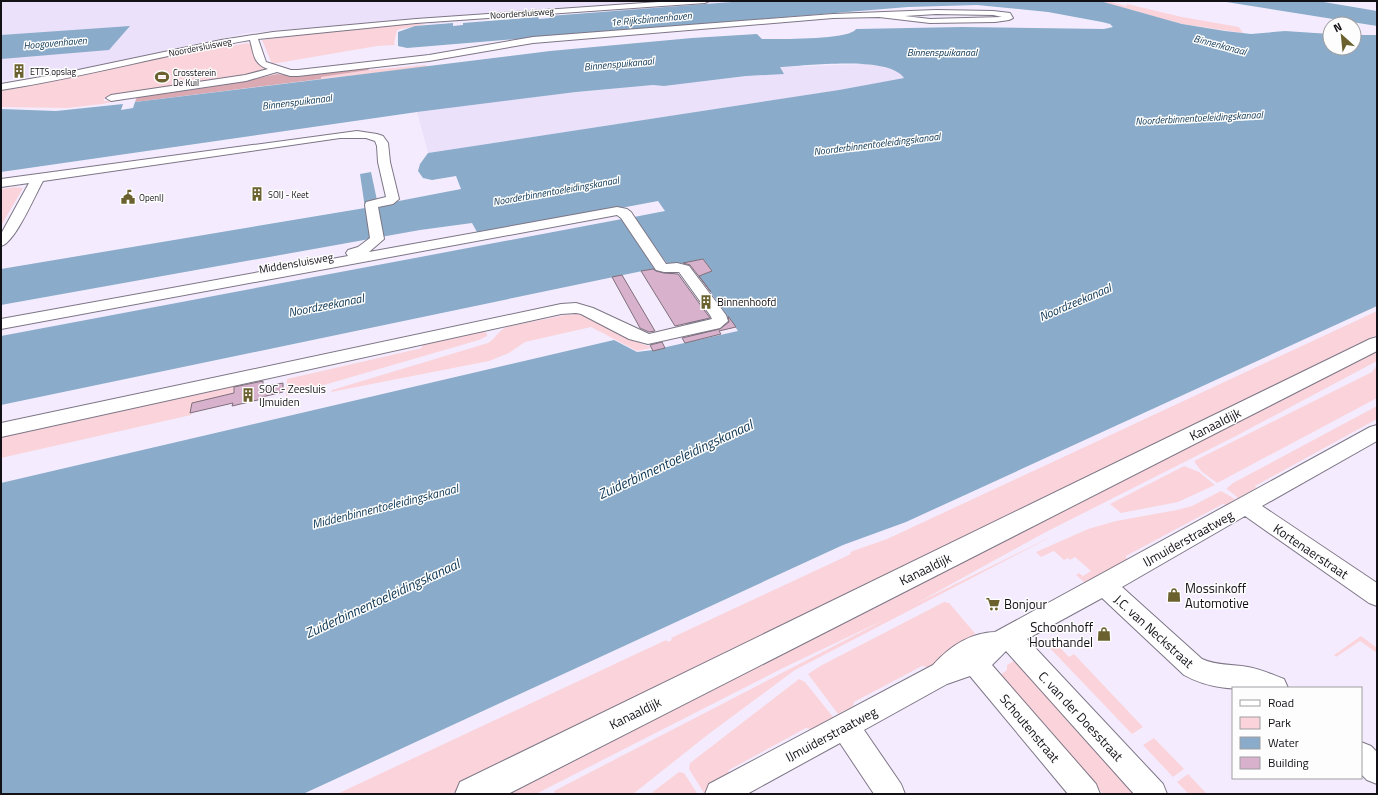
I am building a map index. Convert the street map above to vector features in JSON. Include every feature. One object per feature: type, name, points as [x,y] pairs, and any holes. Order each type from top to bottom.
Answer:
[{"type":"main road","name":"Kanaaldijk","points":[[472,794],[1377,343]]},
{"type":"street","name":"Noordersluisweg","points":[[1,87],[68,76],[156,56],[254,39],[339,28],[546,11],[705,1]]},
{"type":"street","points":[[254,39],[260,61],[290,73],[309,73],[429,58],[533,40],[833,16],[936,12],[993,13],[1007,15],[1009,18],[995,20],[930,20],[882,15]]},
{"type":"street","points":[[904,26],[924,26],[929,23],[930,20]]},
{"type":"street","points":[[111,98],[246,78],[277,69]]},
{"type":"street","points":[[127,107],[131,94]]},
{"type":"street","name":"Middensluisweg","points":[[38,178],[328,136],[353,134],[378,138],[382,143],[384,164],[393,199],[371,205],[377,239],[363,250],[357,252],[226,276],[217,280],[214,285]]},
{"type":"street","points":[[1,183],[38,178]]},
{"type":"street","points":[[1,242],[7,236],[38,178]]},
{"type":"street","points":[[1,324],[600,213],[622,212],[661,267],[681,267],[687,272],[718,315],[720,321],[714,325],[648,339],[635,335],[587,310],[576,308],[561,309],[1,430]]},
{"type":"street","name":"IJmuiderstraatweg","points":[[720,794],[942,672],[956,657],[975,647],[1003,640],[1104,586],[1377,432]]},
{"type":"street","name":"Kortenaerstraat","points":[[1246,506],[1288,536],[1374,590]]},
{"type":"street","name":"J.C. van Neckstraat","points":[[1104,586],[1192,667],[1215,677],[1248,679],[1272,687]]},
{"type":"street","name":"IJmuiderstraatweg","points":[[942,672],[956,670],[974,662],[993,650],[1003,640]]},
{"type":"street","name":"C. van der Doesstraat","points":[[1003,640],[1153,794]]},
{"type":"street","name":"Schoutenstraat","points":[[974,662],[1086,794]]},
{"type":"street","points":[[845,726],[891,794]]},
{"type":"street","points":[[1362,757],[1377,770]]},
{"type":"shaded area","points":[[1,1],[787,1],[615,14],[611,9],[430,24],[424,18],[247,33],[75,70],[1,81]]},
{"type":"shaded area","points":[[867,64],[894,69],[904,78],[840,90],[428,153],[417,112],[576,92],[653,85],[664,86],[746,76],[783,74],[779,67]]},
{"type":"shaded area","points":[[368,68],[369,70],[321,77],[321,79],[135,102],[138,94],[249,80],[277,74],[293,76]]},
{"type":"green space","points":[[1099,1],[1107,1],[1126,6],[1127,4],[1182,17],[1239,27],[1243,33],[1182,24]]},
{"type":"green space","points":[[419,23],[425,24],[397,30],[394,43],[395,45],[377,46],[272,64],[262,40],[335,30]]},
{"type":"green space","name":"Crossterein De Kuil","points":[[248,43],[251,45],[258,64],[269,70],[264,73],[106,97],[103,101],[121,100],[102,104],[68,108],[1,107],[1,89],[63,79],[175,55]]},
{"type":"green space","points":[[426,65],[428,67],[321,79],[320,77],[369,70]]},
{"type":"green space","points":[[15,187],[23,188],[1,226],[1,189]]},
{"type":"green space","points":[[1377,311],[1377,335],[1011,515],[451,794],[337,794],[666,640],[668,642],[672,640],[671,638],[851,554],[850,552],[887,539]]},
{"type":"green space","points":[[577,314],[590,317],[651,348],[637,351],[591,327],[525,342],[509,353],[489,361],[331,392],[332,390],[488,343],[506,327]]},
{"type":"green space","points":[[483,332],[487,333],[487,336],[479,340],[286,396],[287,379],[422,348],[422,345]]},
{"type":"green space","points":[[1377,350],[1377,361],[1236,436],[1044,533],[917,603],[1048,538],[1047,539],[795,670],[710,733],[633,794],[555,794],[554,791],[884,620],[785,667],[536,794],[496,794]]},
{"type":"green space","points":[[1377,365],[1377,398],[1221,481],[1217,483],[1201,471],[1194,461],[1372,372]]},
{"type":"green space","points":[[241,384],[240,387],[234,389],[233,394],[193,403],[191,415],[1,458],[1,435]]},
{"type":"green space","points":[[1377,406],[1377,419],[1255,486],[1256,488],[1238,498],[1227,489],[1233,483]]},
{"type":"green space","points":[[1184,466],[1199,472],[1215,485],[1178,502],[1121,513],[1110,504]]},
{"type":"green space","points":[[1221,491],[1235,499],[1126,556],[1128,563],[1085,583],[1076,575],[1079,573],[1083,576],[1091,571],[1075,557],[1070,560],[1068,558],[1064,560],[1054,551],[1041,557],[1036,552],[1088,529],[1116,521],[1192,506]]},
{"type":"green space","points":[[944,602],[949,603],[979,638],[932,668],[922,666],[854,702],[853,706],[838,714],[808,674],[822,665]]},
{"type":"green space","points":[[1361,636],[1377,648],[1377,653],[1360,641],[1336,657],[1334,655]]},
{"type":"green space","points":[[1051,638],[1069,657],[1074,654],[1143,727],[1132,734],[1044,642]]},
{"type":"green space","points":[[1017,659],[1140,794],[1103,794],[1000,675],[1007,670],[1007,665]]},
{"type":"green space","points":[[799,679],[805,682],[833,717],[811,729],[806,728],[729,770],[727,777],[704,793],[689,769],[690,763]]},
{"type":"green space","points":[[1154,738],[1184,769],[1173,777],[1143,745]]},
{"type":"green space","points":[[679,772],[684,773],[697,793],[650,794]]},
{"type":"green space","points":[[1188,774],[1207,794],[1189,794],[1177,782]]},
{"type":"water","points":[[745,1],[1100,1],[1182,24],[1225,31],[1251,34],[1285,31],[1322,33],[1322,56],[1362,56],[1362,35],[1377,35],[1377,306],[906,522],[843,545],[303,794],[1,794],[1,483],[614,340],[637,352],[653,350],[738,331],[699,276],[712,271],[703,259],[669,266],[714,332],[695,337],[652,269],[1,405],[1,336],[622,219],[654,268],[668,265],[634,217],[665,211],[658,201],[488,233],[487,230],[477,232],[472,223],[420,230],[1,305],[1,269],[365,208],[360,174],[371,172],[378,205],[461,189],[456,176],[432,180],[423,178],[418,171],[420,164],[428,153],[839,90],[904,78],[895,71],[882,66],[865,64],[826,64],[780,67],[784,74],[746,76],[664,86],[653,85],[576,92],[417,112],[1,172],[1,109],[56,111],[123,104],[121,110],[133,108],[135,102],[550,51],[692,38],[757,34],[762,39],[797,39],[841,35],[851,33],[856,29],[962,27],[1104,29],[1113,27],[1110,24],[1102,22],[1048,12],[977,5],[908,7],[407,48],[398,46],[398,32],[415,26],[453,23],[453,26],[463,25],[463,23],[538,17],[539,19],[550,18],[549,16]]},
{"type":"water","points":[[1220,1],[1318,1],[1377,11],[1377,26],[1362,24],[1362,16],[1322,16],[1322,17]]},
{"type":"water","name":"Hoogovenhaven","points":[[130,26],[109,50],[1,59],[1,35]]},
{"type":"building","points":[[703,259],[712,271],[699,276],[711,292],[690,265],[683,263]]},
{"type":"building","points":[[653,269],[664,273],[678,274],[710,318],[675,326],[641,271]]},
{"type":"building","points":[[622,275],[655,331],[649,332],[640,328],[612,277]]},
{"type":"building","points":[[728,316],[736,327],[719,331],[721,334],[685,343],[682,338],[720,329],[729,322]]},
{"type":"building","points":[[662,342],[665,348],[653,351],[650,345]]},
{"type":"building","name":"SOC - Zeesluis IJmuiden","points":[[263,381],[263,387],[283,383],[283,392],[232,406],[233,403],[190,413],[192,403],[234,393],[234,387]]},
{"type":"place","name":"ETTS opslag","points":[[19,71]]},
{"type":"place","name":"Crossterein De Kuil","points":[[162,77]]},
{"type":"place","name":"SOIJ - Keet","points":[[257,194]]},
{"type":"place","name":"OpenIJ","points":[[128,197]]},
{"type":"place","name":"Binnenhoofd","points":[[706,302]]},
{"type":"place","name":"SOC - Zeesluis IJmuiden","points":[[248,395]]},
{"type":"place","name":"Mossinkoff Automotive","points":[[1174,595]]},
{"type":"place","name":"Bonjour","points":[[993,604]]},
{"type":"place","name":"Schoonhoff Houthandel","points":[[1104,634]]},
{"type":"water label","name":"1e Rijksbinnenhaven","points":[[651,19]]},
{"type":"water label","name":"Binnenkanaal","points":[[1220,45]]},
{"type":"water label","name":"Binnenspuikanaal","points":[[942,52]]},
{"type":"water label","name":"Binnenspuikanaal","points":[[619,64]]},
{"type":"water label","name":"Binnenspuikanaal","points":[[297,102]]},
{"type":"water label","name":"Noorderbinnentoeleidingskanaal","points":[[1199,118]]},
{"type":"water label","name":"Noorderbinnentoeleidingskanaal","points":[[877,144]]},
{"type":"water label","name":"Noorderbinnentoeleidingskanaal","points":[[556,191]]},
{"type":"water label","name":"Noordzeekanaal","points":[[1075,302]]},
{"type":"water label","name":"Noordzeekanaal","points":[[326,305]]},
{"type":"water label","name":"Zuiderbinnentoeleidingskanaal","points":[[675,459]]},
{"type":"water label","name":"Middenbinnentoeleidingskanaal","points":[[385,506]]},
{"type":"water label","name":"Zuiderbinnentoeleidingskanaal","points":[[382,598]]}]
